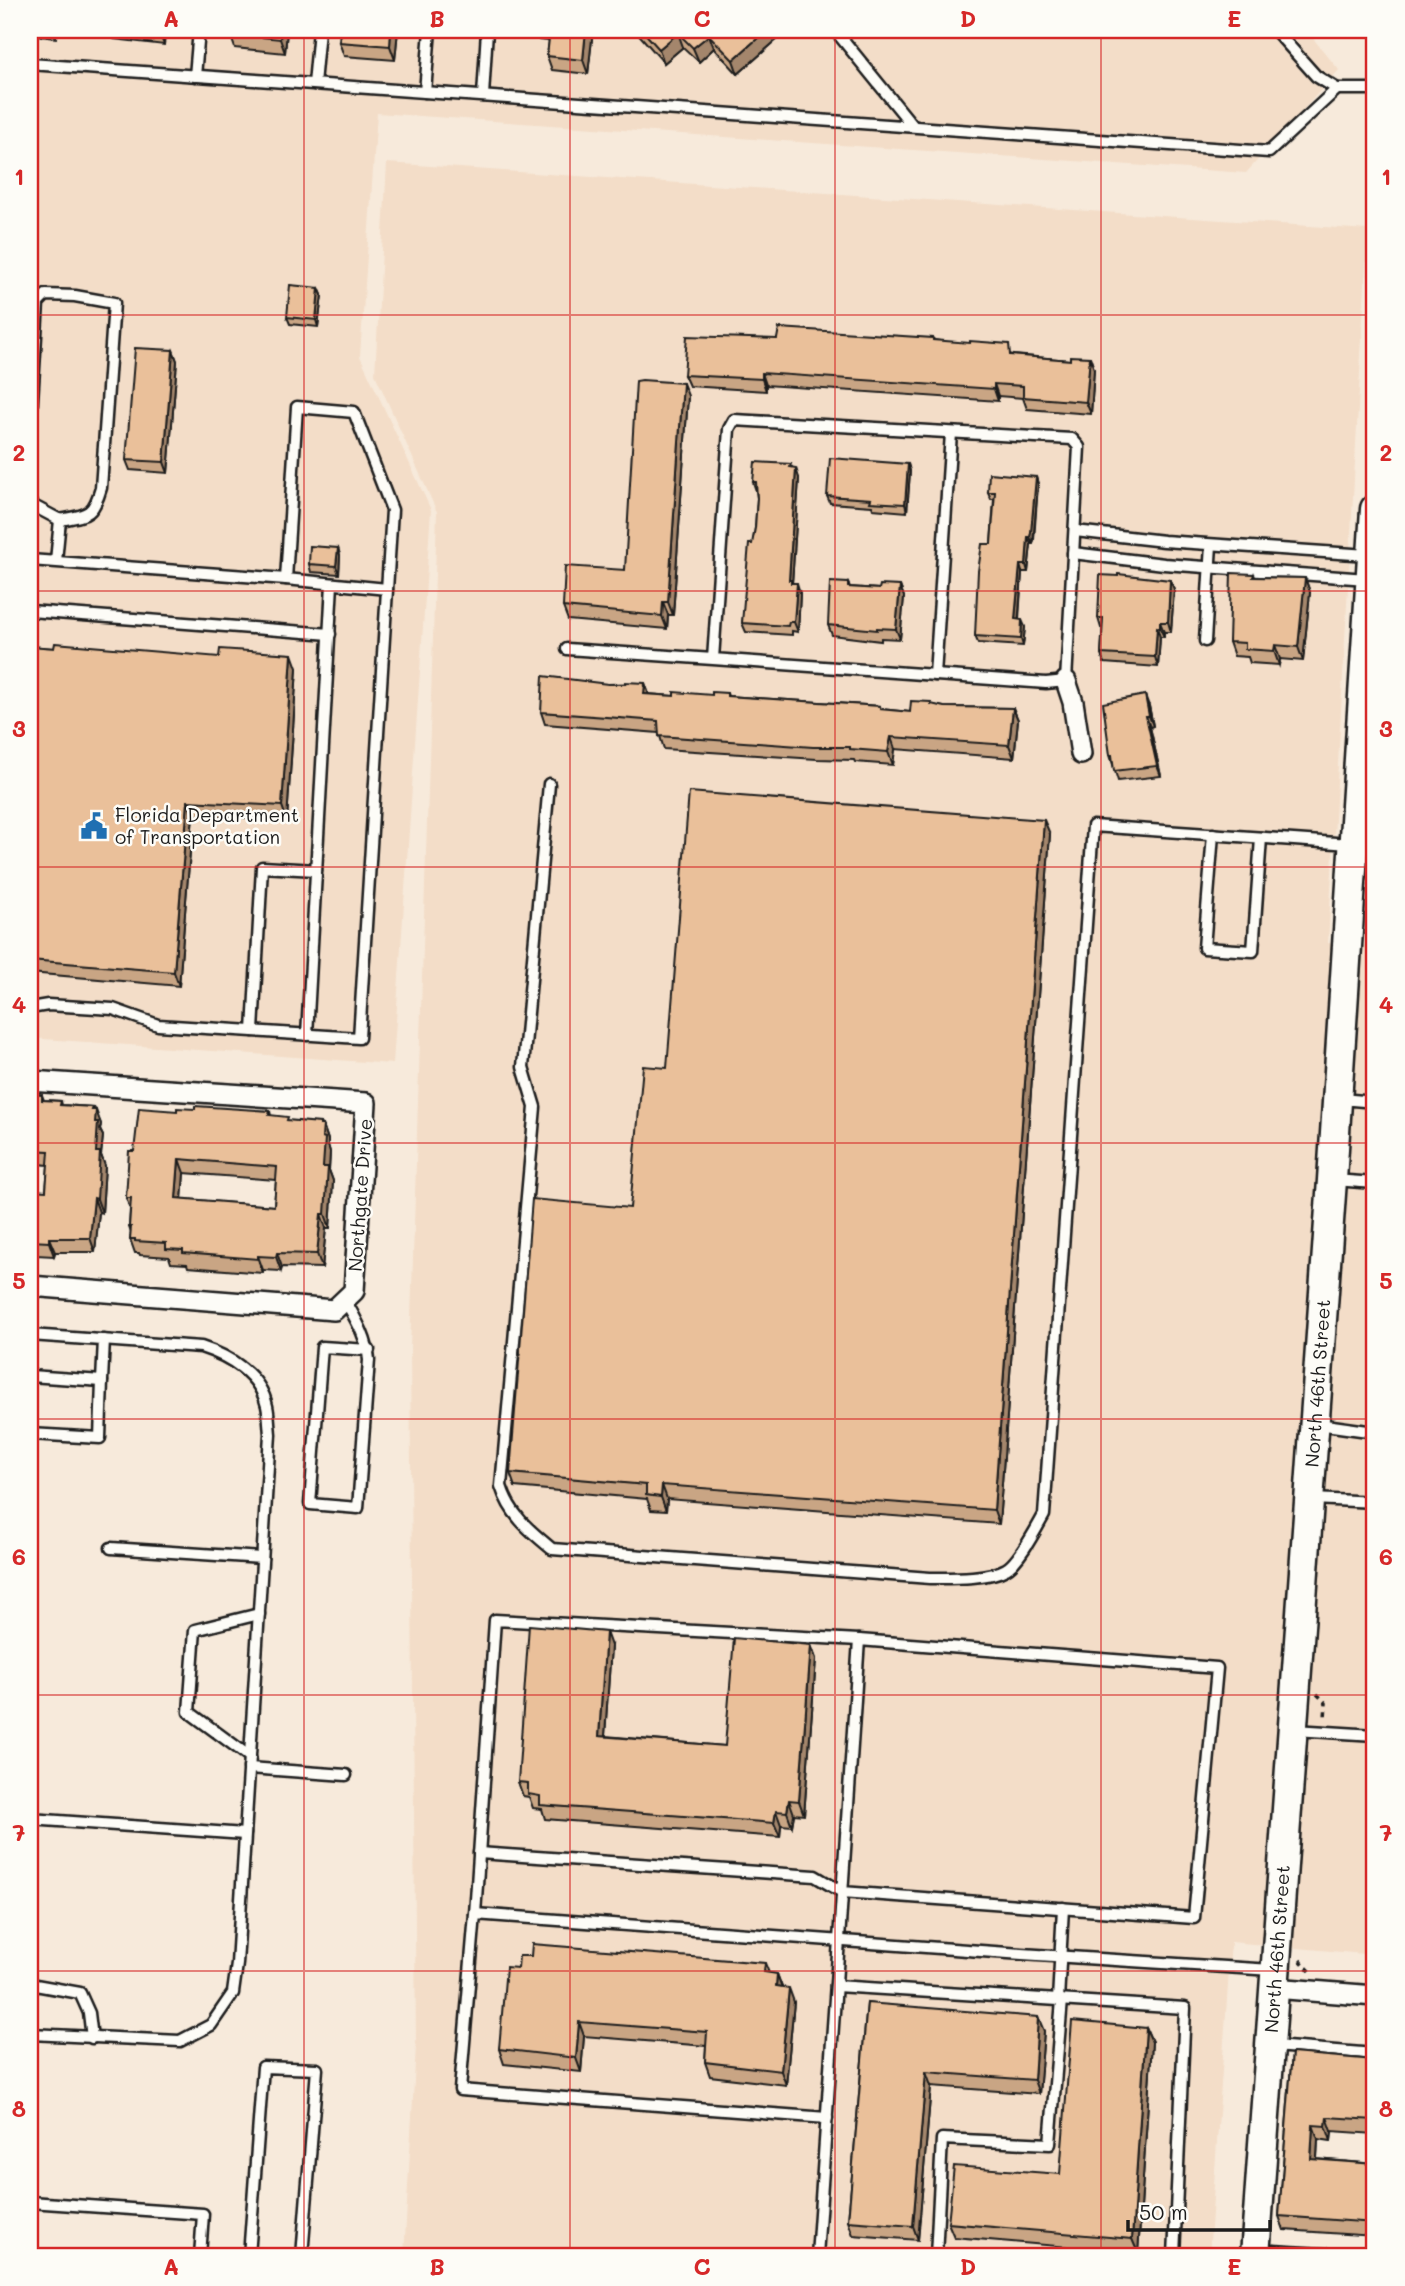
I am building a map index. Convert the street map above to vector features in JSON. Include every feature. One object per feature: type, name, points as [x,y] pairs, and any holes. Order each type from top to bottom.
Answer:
[{"type":"street","name":"North 46th Street","points":[[1255,2253],[1332,1180],[1375,509]]},
{"type":"street","points":[[1066,681],[1073,702],[1081,754]]},
{"type":"street","name":"Northgate Drive","points":[[30,1081],[366,1103],[354,1291],[345,1300]]},
{"type":"street","points":[[30,1286],[334,1310],[345,1300]]},
{"type":"street","points":[[1275,1979],[1375,1996]]},
{"type":"lane","points":[[195,76],[199,30]]},
{"type":"lane","points":[[313,84],[319,30]]},
{"type":"lane","points":[[425,92],[430,30]]},
{"type":"lane","points":[[483,96],[487,30]]},
{"type":"lane","points":[[835,30],[913,126]]},
{"type":"lane","points":[[1275,30],[1316,76],[1337,89],[1375,89]]},
{"type":"lane","points":[[30,64],[1269,152],[1337,89]]},
{"type":"lane","points":[[30,435],[38,303],[46,295],[75,296],[114,303],[101,488],[95,508],[85,515],[60,520],[30,504]]},
{"type":"lane","points":[[30,1008],[48,1005],[113,1009],[158,1025],[359,1038],[392,510],[354,412],[297,407],[286,579]]},
{"type":"lane","points":[[568,649],[1046,683],[1066,681],[1079,447],[1072,439],[734,420],[729,429],[713,659]]},
{"type":"lane","points":[[935,675],[951,433]]},
{"type":"lane","points":[[56,561],[60,520]]},
{"type":"lane","points":[[1075,531],[1211,545],[1372,567]]},
{"type":"lane","points":[[1205,641],[1211,545]]},
{"type":"lane","points":[[1073,553],[1210,568],[1372,567]]},
{"type":"lane","points":[[30,560],[387,589]]},
{"type":"lane","points":[[307,1035],[332,584]]},
{"type":"lane","points":[[30,611],[330,634]]},
{"type":"lane","points":[[549,784],[523,1067],[535,1108],[501,1486],[507,1504],[520,1521],[552,1549],[930,1578],[968,1578],[1007,1569],[1028,1544],[1044,1515],[1093,826],[1354,845]]},
{"type":"lane","points":[[1213,834],[1204,948],[1254,951],[1261,838]]},
{"type":"lane","points":[[253,1031],[262,867],[317,870]]},
{"type":"lane","points":[[1336,1099],[1375,1102]]},
{"type":"lane","points":[[1332,1180],[1375,1183]]},
{"type":"lane","points":[[345,1300],[364,1332],[369,1350],[358,1508],[310,1504],[322,1347],[369,1350]]},
{"type":"lane","points":[[30,1335],[201,1347],[223,1354],[256,1382],[267,1405],[270,1434],[233,1993],[211,2025],[180,2040],[30,2034]]},
{"type":"lane","points":[[30,1434],[100,1438],[104,1340]]},
{"type":"lane","points":[[30,1376],[102,1381]]},
{"type":"lane","points":[[1314,1423],[1375,1432]]},
{"type":"lane","points":[[1309,1499],[1375,1502]]},
{"type":"lane","points":[[111,1548],[262,1558]]},
{"type":"lane","points":[[259,1614],[195,1630],[189,1712],[249,1763],[346,1775]]},
{"type":"lane","points":[[479,1853],[815,1876],[842,1892],[1194,1918],[1217,1668],[859,1640],[495,1620],[460,2090],[827,2118]]},
{"type":"lane","points":[[817,2256],[859,1640]]},
{"type":"lane","points":[[1293,1729],[1375,1735]]},
{"type":"lane","points":[[30,1819],[245,1834]]},
{"type":"lane","points":[[936,2256],[942,2139],[1050,2144],[1063,1909]]},
{"type":"lane","points":[[475,1913],[1060,1957],[1275,1979]]},
{"type":"lane","points":[[30,1984],[80,1993],[89,2013],[92,2038]]},
{"type":"lane","points":[[836,1986],[1185,2008],[1174,2256]]},
{"type":"lane","points":[[1270,2045],[1375,2054]]},
{"type":"lane","points":[[249,2256],[263,2067],[317,2069],[302,2256]]},
{"type":"lane","points":[[30,2202],[203,2214],[200,2256]]},
{"type":"lane","points":[[1255,2253],[1354,2256]]},
{"type":"shaded area","points":[[30,30],[1306,30],[1339,70],[1246,173],[377,113],[360,356],[431,510],[393,1064],[30,1038]]},
{"type":"shaded area","points":[[387,163],[1368,230],[1328,943],[1375,946],[1375,1955],[1231,1942],[1209,2256],[404,2256],[416,2046],[410,1350],[437,512],[375,374]]},
{"type":"building","points":[[230,30],[281,30],[280,39],[230,34]]},
{"type":"building","points":[[340,30],[391,30],[390,46],[339,42]]},
{"type":"building","points":[[550,30],[586,30],[583,60],[547,56]]},
{"type":"building","points":[[642,30],[767,30],[733,60],[709,35],[693,48],[678,33],[659,49]]},
{"type":"building","points":[[290,285],[319,288],[316,320],[287,317]]},
{"type":"building","points":[[779,328],[1009,344],[1010,355],[1070,360],[1070,356],[1090,357],[1086,402],[1023,397],[1023,386],[994,384],[994,389],[762,373],[762,379],[684,375],[687,336],[777,339]]},
{"type":"building","points":[[135,348],[173,350],[164,462],[126,460]]},
{"type":"building","points":[[636,381],[683,383],[668,602],[663,602],[662,616],[563,607],[565,566],[625,570]]},
{"type":"building","points":[[830,458],[908,464],[905,504],[827,496]]},
{"type":"building","points":[[755,462],[791,464],[790,467],[796,468],[789,580],[791,583],[797,583],[794,622],[789,622],[788,626],[742,623],[749,544],[752,544],[755,528]]},
{"type":"building","points":[[989,473],[1036,477],[1031,532],[1028,537],[1026,565],[1020,565],[1015,619],[1022,620],[1021,639],[975,636],[982,544],[991,544],[995,492],[988,492]]},
{"type":"building","points":[[310,546],[338,548],[336,566],[309,564]]},
{"type":"building","points":[[1231,573],[1254,574],[1253,577],[1305,578],[1298,647],[1275,645],[1274,651],[1245,649],[1245,643],[1229,642]]},
{"type":"building","points":[[1118,574],[1170,580],[1168,622],[1160,622],[1160,628],[1157,627],[1155,657],[1101,654],[1103,618],[1098,618],[1100,575]]},
{"type":"building","points":[[830,582],[848,583],[848,587],[879,589],[880,585],[900,586],[896,629],[877,630],[828,625]]},
{"type":"building","name":"Florida Department of Transportation","points":[[55,643],[219,657],[220,649],[292,654],[282,806],[188,801],[174,972],[30,960],[30,646],[54,648]]},
{"type":"building","points":[[543,676],[608,684],[645,683],[644,694],[674,696],[674,692],[712,695],[712,692],[727,693],[727,696],[880,706],[880,709],[910,712],[911,701],[931,702],[944,707],[1013,708],[1009,745],[891,737],[888,752],[850,747],[813,747],[659,736],[658,721],[541,712]]},
{"type":"building","points":[[1145,695],[1149,716],[1146,716],[1157,766],[1114,771],[1103,703]]},
{"type":"building","points":[[689,792],[1044,820],[994,1510],[662,1485],[661,1497],[646,1495],[646,1485],[510,1473],[532,1199],[630,1208],[643,1066],[667,1068]]},
{"type":"building","points":[[30,1094],[42,1095],[42,1100],[61,1101],[60,1105],[93,1107],[92,1110],[96,1110],[96,1152],[100,1152],[97,1199],[94,1198],[90,1238],[49,1238],[49,1242],[30,1243],[30,1190],[46,1191],[49,1151],[30,1150]]},
{"type":"building","points":[[195,1106],[270,1111],[269,1115],[288,1117],[287,1120],[323,1125],[323,1167],[328,1167],[325,1214],[321,1214],[317,1254],[277,1253],[276,1257],[258,1256],[258,1259],[183,1253],[183,1250],[166,1249],[166,1243],[130,1239],[131,1198],[126,1198],[129,1151],[134,1151],[139,1108],[177,1111],[177,1108],[195,1109]],"holes":[[[179,1159],[277,1167],[274,1206],[176,1198]]]},
{"type":"building","points":[[529,1625],[606,1632],[599,1736],[725,1746],[734,1638],[811,1645],[799,1801],[789,1800],[787,1812],[776,1811],[774,1823],[540,1805],[540,1796],[528,1794],[528,1783],[518,1782]]},
{"type":"building","points":[[532,1944],[765,1963],[764,1972],[777,1974],[776,1986],[789,1988],[781,2071],[705,2062],[707,2032],[579,2022],[576,2058],[499,2049],[506,1967],[518,1968],[519,1956],[531,1956]]},
{"type":"building","points":[[867,2003],[1038,2017],[1034,2080],[926,2072],[913,2226],[848,2221]]},
{"type":"building","points":[[1072,2021],[1146,2028],[1132,2239],[948,2223],[954,2166],[1060,2174]]},
{"type":"building","points":[[1292,2053],[1375,2060],[1375,2120],[1327,2117],[1326,2126],[1313,2125],[1311,2159],[1375,2164],[1375,2223],[1279,2216]]},
{"type":"place","name":"Florida Department of Transportation","points":[[94,826]]}]
